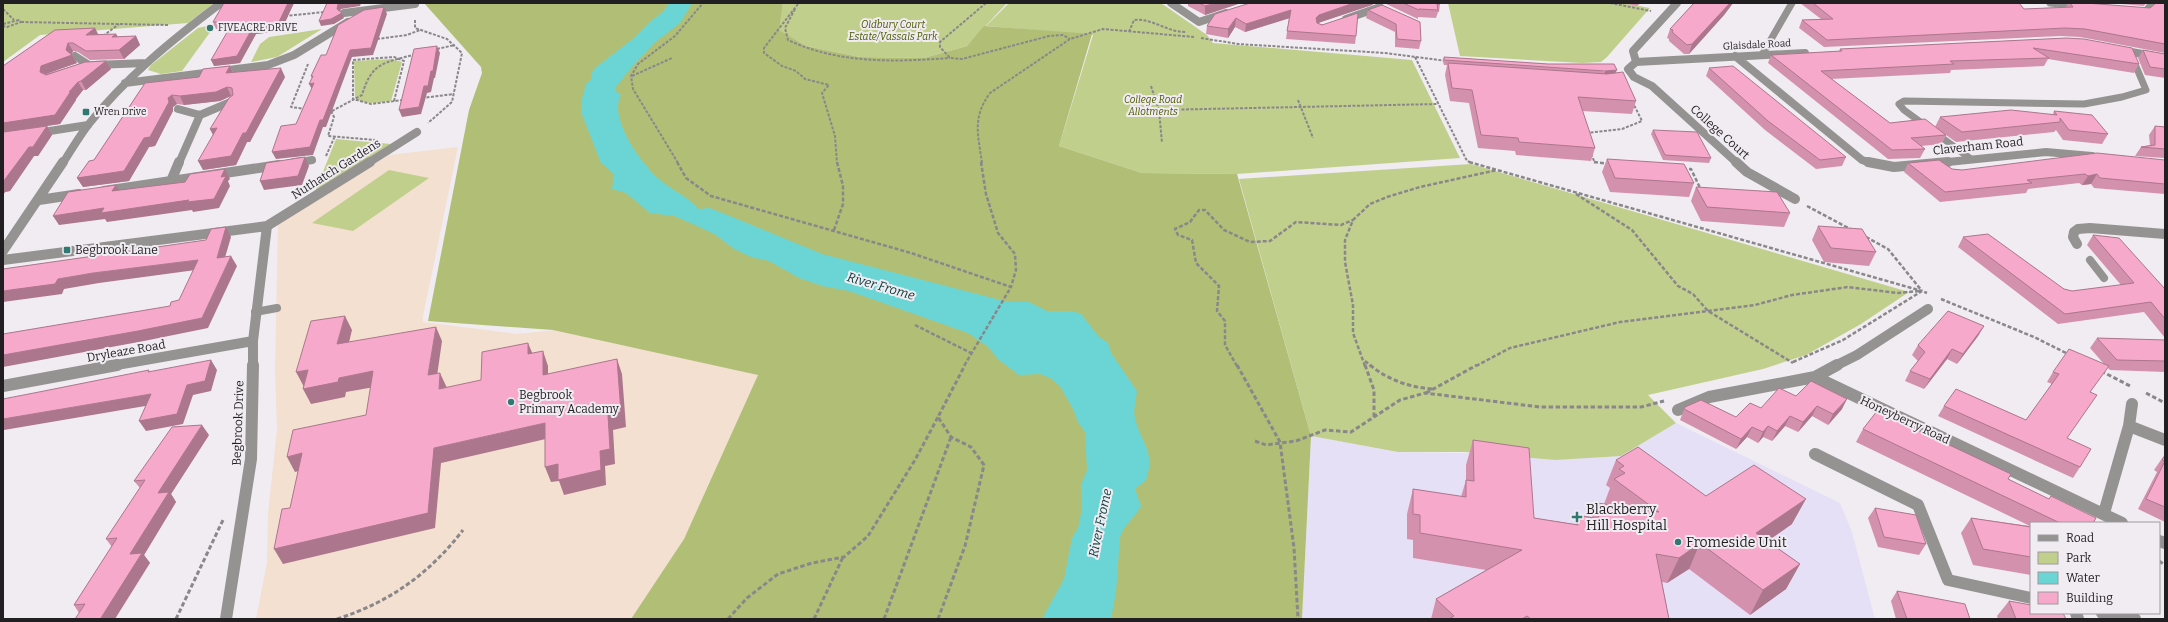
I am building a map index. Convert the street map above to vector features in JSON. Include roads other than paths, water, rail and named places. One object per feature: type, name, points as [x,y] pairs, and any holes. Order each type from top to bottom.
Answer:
[{"type":"street","points":[[3,251],[39,200],[88,125],[125,83],[189,27],[221,3]]},
{"type":"street","points":[[1171,3],[1199,22],[1236,10]]},
{"type":"street","points":[[1341,21],[1385,8],[1374,3]]},
{"type":"street","points":[[1634,77],[1628,69],[1636,62],[1633,51],[1677,3]]},
{"type":"street","points":[[344,13],[415,4]]},
{"type":"street","points":[[125,83],[268,65],[294,55],[367,10]]},
{"type":"street","points":[[2108,48],[2165,58]]},
{"type":"street","name":"Glaisdale Road","points":[[1636,62],[1817,52]]},
{"type":"street","points":[[76,56],[89,65]]},
{"type":"street","name":"Claverham Road","points":[[1735,56],[1862,160],[1879,165],[1894,167],[2046,152],[2102,157]]},
{"type":"street","points":[[76,69],[89,65],[146,64]]},
{"type":"street","points":[[1621,78],[1634,77]]},
{"type":"street","name":"College Court","points":[[1634,77],[1652,86],[1747,172],[1795,199]]},
{"type":"street","points":[[178,109],[200,115],[233,101]]},
{"type":"street","points":[[171,181],[200,115]]},
{"type":"street","points":[[30,133],[88,125]]},
{"type":"street","name":"Nuthatch Gardens","points":[[267,226],[417,132]]},
{"type":"street","points":[[39,200],[312,160]]},
{"type":"street","points":[[3,260],[267,226]]},
{"type":"street","name":"Begbrook Drive","points":[[226,619],[251,459],[253,341],[255,312],[267,226]]},
{"type":"street","points":[[2077,244],[2073,237],[2074,232],[2078,229],[2090,228],[2165,234]]},
{"type":"street","points":[[1678,410],[1710,397],[1815,377],[1857,356],[1928,309]]},
{"type":"street","name":"Dryleaze Road","points":[[3,386],[253,341]]},
{"type":"street","name":"Honeyberry Road","points":[[1815,377],[2120,522]]},
{"type":"street","points":[[2104,513],[2129,426],[2132,404]]},
{"type":"street","points":[[2129,426],[2165,440]]},
{"type":"street","points":[[1815,454],[1918,505],[1948,580],[2030,598]]},
{"type":"street","points":[[2108,614],[2135,619]]},
{"type":"lane","points":[[1762,55],[1792,3]]},
{"type":"lane","points":[[2050,3],[2084,7]]},
{"type":"lane","points":[[2134,11],[2146,11],[2152,3]]},
{"type":"lane","points":[[1971,159],[1904,110],[1899,104],[1904,101],[2084,104],[2122,97],[2146,90],[2130,51]]},
{"type":"lane","points":[[2090,260],[2104,278]]},
{"type":"lane","points":[[255,312],[277,308]]},
{"type":"water","name":"River Frome","points":[[669,3],[692,3],[680,23],[654,43],[616,87],[616,91],[621,95],[618,105],[619,116],[628,140],[652,173],[665,184],[699,209],[709,208],[720,212],[822,254],[1008,302],[1029,302],[1047,311],[1072,311],[1081,314],[1099,337],[1108,343],[1111,353],[1137,391],[1134,414],[1149,461],[1149,470],[1146,480],[1135,489],[1141,506],[1124,528],[1120,537],[1116,592],[1111,619],[1042,619],[1064,579],[1072,538],[1078,528],[1082,509],[1081,485],[1087,470],[1085,432],[1078,422],[1073,409],[1060,386],[1050,378],[1040,374],[1019,375],[999,360],[987,346],[968,333],[849,291],[822,286],[799,278],[769,261],[751,257],[734,249],[716,235],[695,225],[674,216],[650,213],[626,193],[612,189],[614,174],[601,163],[581,112],[582,99],[586,84],[592,79],[591,74],[595,68],[634,38],[651,21],[664,11]]},
{"type":"place","name":"FIVEACRE DRIVE","points":[[210,28]]},
{"type":"place","name":"Wren Drive","points":[[86,112]]},
{"type":"place","name":"Begbrook Lane","points":[[67,250]]},
{"type":"place","name":"Begbrook Primary Academy","points":[[511,402]]},
{"type":"place","name":"Blackberry Hill Hospital","points":[[1577,517]]},
{"type":"place","name":"Fromeside Unit","points":[[1678,542]]},
{"type":"park label","name":"Oldbury Court Estate/Vassals Park","points":[[893,30]]},
{"type":"park label","name":"College Road Allotments","points":[[1153,106]]}]
